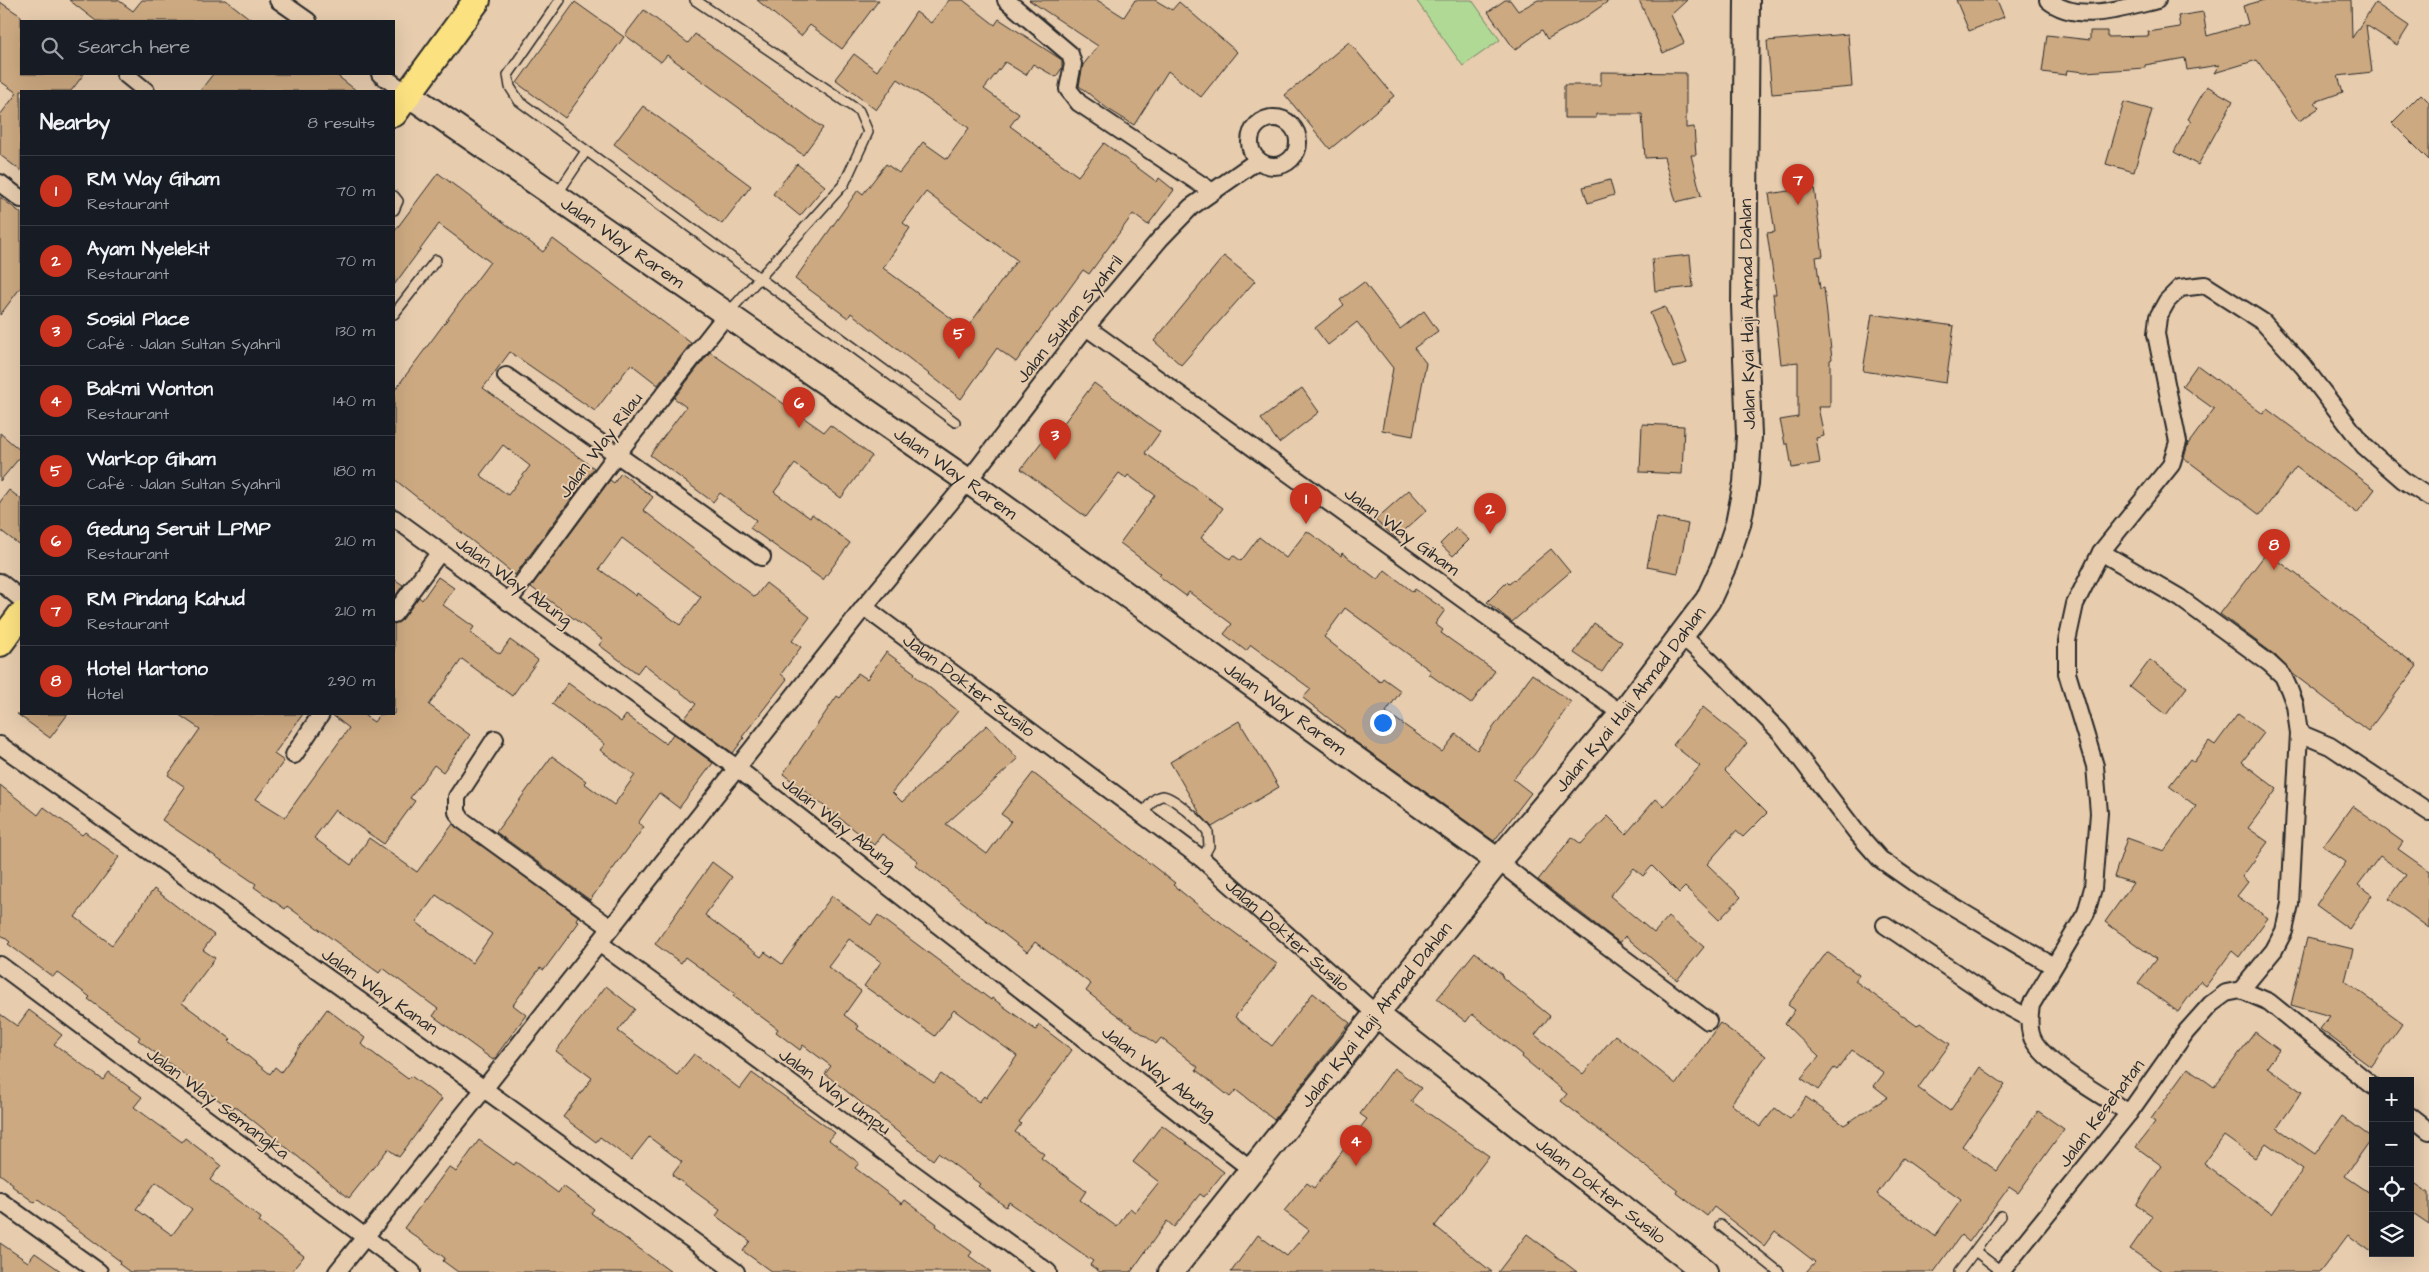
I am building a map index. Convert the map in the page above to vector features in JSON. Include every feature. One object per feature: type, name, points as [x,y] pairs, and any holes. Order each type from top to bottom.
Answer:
[{"type":"main road","points":[[401,103],[477,0]]},
{"type":"main road","name":"Jalan Kyai Haji Ahmad Dahlan","points":[[1171,1272],[1498,861],[1622,714],[1708,600],[1724,566],[1738,524],[1746,484],[1749,436],[1744,305],[1747,0]]},
{"type":"main road","name":"Jalan Way Rarem","points":[[401,103],[556,196],[727,314],[968,481],[1498,861]]},
{"type":"main road","points":[[0,643],[20,616]]},
{"type":"main road","name":"Jalan Dokter Susilo","points":[[1376,1014],[1705,1272]]},
{"type":"street","points":[[278,0],[307,20]]},
{"type":"street","points":[[1006,0],[1070,54],[1073,64],[1068,89],[1080,103],[1211,192]]},
{"type":"street","points":[[2053,4],[2072,12],[2115,10],[2157,0]]},
{"type":"street","points":[[126,75],[145,90]]},
{"type":"street","points":[[381,75],[392,90]]},
{"type":"street","name":"Jalan Sultan Syahril","points":[[336,1272],[484,1090],[864,607],[968,481],[1086,327],[1160,239],[1191,207],[1258,160]]},
{"type":"street","points":[[0,183],[20,198]]},
{"type":"street","points":[[2129,1113],[2055,1063],[2034,1042],[2028,1018],[2031,1005],[2086,913],[2093,888],[2099,813],[2095,766],[2067,673],[2067,641],[2075,604],[2101,552],[2170,465],[2176,450],[2178,442],[2156,334],[2158,317],[2167,302],[2180,288],[2205,286],[2263,322],[2304,366],[2364,446],[2403,480],[2429,498]]},
{"type":"street","name":"Jalan Way Rilau","points":[[508,602],[617,454],[727,314]]},
{"type":"street","name":"Jalan Way Giham","points":[[1086,327],[1622,714]]},
{"type":"street","points":[[506,376],[762,556]]},
{"type":"street","name":"Jalan Way Abung","points":[[395,519],[738,769],[1252,1170]]},
{"type":"street","points":[[395,613],[440,552]]},
{"type":"street","points":[[2101,552],[2180,598],[2268,662],[2283,676],[2295,705],[2298,733],[2290,904],[2284,931],[2274,950],[2241,990],[2268,1002],[2369,1083]]},
{"type":"street","points":[[0,582],[20,598]]},
{"type":"street","name":"Jalan Dokter Susilo","points":[[864,607],[1202,859],[1376,1014]]},
{"type":"street","points":[[1682,636],[1710,661],[1780,732],[1857,834],[1880,859],[1920,887],[2053,966]]},
{"type":"street","points":[[294,754],[320,715]]},
{"type":"street","points":[[2298,733],[2330,746],[2429,812]]},
{"type":"street","points":[[495,739],[457,797],[457,812],[462,820],[610,928]]},
{"type":"street","name":"Jalan Way Kanan","points":[[0,745],[736,1272]]},
{"type":"street","points":[[1498,861],[1586,930],[1708,1021]]},
{"type":"street","points":[[1885,925],[1999,1002],[2028,1018]]},
{"type":"street","name":"Jalan Way Umpu","points":[[599,943],[1048,1272]]},
{"type":"street","name":"Jalan Way Semangka","points":[[0,965],[412,1272]]},
{"type":"street","name":"Jalan Kesehatan","points":[[2001,1271],[2129,1113],[2181,1039],[2211,1004],[2226,993],[2241,990]]},
{"type":"street","points":[[2414,1119],[2429,1131]]},
{"type":"street","points":[[0,1201],[99,1272]]},
{"type":"lane","points":[[560,0],[508,75],[510,87],[519,101],[955,422]]},
{"type":"lane","points":[[694,0],[859,111],[868,132],[844,184],[727,314]]},
{"type":"lane","points":[[556,196],[586,151]]},
{"type":"lane","points":[[395,313],[436,260]]},
{"type":"lane","points":[[1142,815],[1158,797],[1172,799],[1208,832],[1209,846],[1202,859]]},
{"type":"lane","points":[[1959,1272],[2001,1216]]},
{"type":"lane","points":[[1720,1225],[1780,1272]]},
{"type":"lane","points":[[1975,1251],[2001,1271]]},
{"type":"green space","points":[[1416,0],[1472,0],[1500,40],[1463,66]]},
{"type":"building","points":[[69,0],[118,0],[133,11],[142,0],[226,0],[252,20],[95,20]]},
{"type":"building","points":[[757,0],[879,0],[842,49],[810,25],[801,36]]},
{"type":"building","points":[[949,0],[963,0],[995,25],[999,19],[1062,60],[1062,68],[1056,77],[1033,64],[1026,75],[1005,62],[984,89],[1019,114],[1010,126],[1078,176],[1104,143],[1157,182],[1159,178],[1174,190],[1148,225],[1133,214],[1089,274],[1083,270],[1016,362],[997,348],[961,399],[851,313],[848,318],[795,279],[858,190],[863,194],[886,164],[899,173],[923,142],[947,159],[969,128],[898,79],[876,110],[835,79],[854,54],[877,71],[916,12],[931,23]],"holes":[[[926,192],[1017,260],[966,329],[883,268],[910,228],[903,223]]]},
{"type":"building","points":[[1029,0],[1097,0],[1124,17],[1135,0],[1155,0],[1172,10],[1179,2],[1237,52],[1201,97],[1168,71],[1134,125],[1108,109],[1079,86],[1083,65],[1098,46]]},
{"type":"building","points":[[1505,0],[1510,0],[1518,11],[1538,0],[1610,0],[1583,19],[1547,39],[1542,30],[1515,50],[1488,12]]},
{"type":"building","points":[[1639,0],[1687,0],[1671,15],[1684,43],[1663,53]]},
{"type":"building","points":[[1956,0],[1997,0],[2004,17],[1969,31]]},
{"type":"building","points":[[2264,0],[2351,0],[2352,38],[2375,3],[2409,26],[2397,45],[2366,25],[2372,72],[2338,76],[2343,92],[2315,102],[2319,108],[2299,121],[2257,60],[2214,73],[2219,65],[2187,70],[2185,58],[2145,65],[2145,68],[2085,72],[2067,70],[2066,75],[2042,72],[2047,35],[2090,40],[2090,31],[2107,31],[2107,37],[2149,36],[2148,32],[2180,27],[2178,16],[2203,12],[2207,36],[2248,24],[2243,6]]},
{"type":"building","points":[[0,2],[21,16],[20,75],[83,75],[72,90],[20,90],[20,170],[0,155],[0,115],[17,93],[0,81]]},
{"type":"building","points":[[575,2],[624,37],[565,118],[517,83]]},
{"type":"building","points":[[644,10],[688,43],[695,34],[823,128],[803,155],[667,55],[661,62],[625,35]]},
{"type":"building","points":[[1848,34],[1852,87],[1772,94],[1767,41]]},
{"type":"building","points":[[1349,42],[1394,96],[1330,149],[1285,95]]},
{"type":"building","points":[[1601,72],[1686,73],[1686,128],[1694,127],[1696,155],[1691,155],[1701,196],[1676,202],[1664,157],[1645,158],[1642,114],[1596,114],[1596,118],[1564,118],[1564,85],[1601,85]]},
{"type":"building","points":[[212,75],[336,75],[356,90],[201,90]]},
{"type":"building","points":[[2207,86],[2233,101],[2198,165],[2174,152],[2191,121],[2188,119]]},
{"type":"building","points":[[2421,94],[2429,102],[2429,160],[2392,123]]},
{"type":"building","points":[[2124,102],[2152,110],[2134,172],[2106,164]]},
{"type":"building","points":[[643,106],[751,186],[722,224],[614,144]]},
{"type":"building","points":[[797,164],[825,186],[800,216],[773,194]]},
{"type":"building","points":[[438,173],[543,252],[553,239],[691,343],[658,385],[631,364],[595,411],[510,352],[483,388],[594,468],[515,575],[395,480],[395,390],[490,262],[439,224],[395,284],[395,231]],"holes":[[[503,445],[530,466],[508,495],[480,475]]]},
{"type":"building","points":[[1610,180],[1614,195],[1588,203],[1583,187]]},
{"type":"building","points":[[1814,187],[1823,256],[1816,257],[1820,289],[1824,288],[1832,359],[1830,360],[1830,407],[1818,407],[1824,436],[1816,438],[1820,463],[1792,468],[1788,444],[1785,444],[1780,420],[1798,417],[1798,362],[1781,364],[1773,294],[1776,294],[1767,233],[1775,232],[1769,194]]},
{"type":"building","points":[[0,197],[20,212],[20,288],[0,315]]},
{"type":"building","points":[[1690,255],[1693,287],[1655,291],[1652,259]]},
{"type":"building","points":[[1224,256],[1255,281],[1181,365],[1154,341]]},
{"type":"building","points":[[1364,282],[1400,329],[1424,311],[1438,331],[1414,348],[1426,363],[1413,436],[1382,430],[1393,368],[1357,322],[1328,345],[1315,328],[1344,305],[1340,300]]},
{"type":"building","points":[[1665,307],[1687,363],[1673,368],[1650,313]]},
{"type":"building","points":[[1872,314],[1954,326],[1946,383],[1863,371]]},
{"type":"building","points":[[710,352],[824,432],[830,425],[872,456],[841,498],[795,464],[774,492],[810,518],[812,514],[850,543],[823,580],[750,528],[756,520],[720,493],[713,502],[650,455],[686,407],[674,398]]},
{"type":"building","points":[[2197,365],[2263,414],[2267,409],[2375,489],[2357,513],[2296,467],[2260,515],[2184,458],[2188,444],[2214,409],[2182,386]]},
{"type":"building","points":[[1094,383],[1160,432],[1145,453],[1223,508],[1201,538],[1230,559],[1233,555],[1241,561],[1259,537],[1286,558],[1307,531],[1341,556],[1342,553],[1378,580],[1385,570],[1413,592],[1415,589],[1445,610],[1435,624],[1443,630],[1441,633],[1495,671],[1471,704],[1429,674],[1431,671],[1345,608],[1324,637],[1380,682],[1383,678],[1401,691],[1386,712],[1442,752],[1456,734],[1477,750],[1532,674],[1571,702],[1534,755],[1513,779],[1531,793],[1494,841],[1343,733],[1345,731],[1303,698],[1311,689],[1251,645],[1246,651],[1224,634],[1232,624],[1189,592],[1186,596],[1159,576],[1161,574],[1120,543],[1155,495],[1128,475],[1126,478],[1119,473],[1086,517],[1021,469],[1049,432],[1054,436]]},
{"type":"building","points":[[1302,388],[1319,412],[1279,443],[1261,419]]},
{"type":"building","points":[[1642,424],[1684,426],[1682,474],[1640,472]]},
{"type":"building","points":[[0,433],[20,450],[20,457],[0,481]]},
{"type":"building","points":[[621,473],[653,497],[643,510],[755,597],[766,583],[810,617],[792,641],[801,647],[781,674],[787,679],[742,737],[744,738],[733,753],[685,718],[696,704],[644,664],[637,673],[599,645],[603,640],[531,587],[610,480],[614,483]],"holes":[[[622,538],[701,597],[680,625],[637,593],[636,596],[599,569]]]},
{"type":"building","points":[[9,490],[20,498],[20,545],[0,530],[0,502]]},
{"type":"building","points":[[1409,490],[1427,510],[1396,538],[1375,520]]},
{"type":"building","points":[[1657,517],[1688,524],[1678,573],[1647,567]]},
{"type":"building","points":[[1456,528],[1469,540],[1453,556],[1440,544]]},
{"type":"building","points":[[1551,549],[1570,572],[1512,622],[1487,602],[1507,582],[1509,584]]},
{"type":"building","points":[[2267,552],[2417,666],[2368,731],[2293,674],[2275,655],[2220,614]]},
{"type":"building","points":[[438,577],[454,588],[443,605],[474,627],[470,633],[500,654],[510,640],[538,660],[512,696],[462,659],[429,705],[470,735],[443,772],[434,765],[410,798],[415,801],[384,844],[335,810],[314,838],[351,865],[369,838],[417,872],[453,824],[578,916],[576,920],[579,922],[544,970],[540,968],[513,1005],[526,1015],[493,1060],[433,1016],[438,1009],[383,968],[379,973],[287,906],[285,909],[254,887],[256,884],[162,820],[185,787],[168,775],[200,729],[179,715],[302,715],[274,754],[284,761],[256,799],[285,817],[349,728],[332,715],[364,715],[374,722],[379,715],[395,715],[395,624],[402,620],[419,597],[422,600]],"holes":[[[436,895],[492,934],[472,963],[416,922]]]},
{"type":"building","points":[[395,580],[403,585],[395,597]]},
{"type":"building","points":[[1594,623],[1622,642],[1602,672],[1574,653]]},
{"type":"building","points":[[886,652],[915,673],[914,675],[958,711],[892,792],[902,802],[987,725],[1018,759],[946,824],[987,854],[1011,821],[1001,814],[1033,773],[1175,883],[1173,885],[1204,910],[1277,964],[1235,1017],[1272,1046],[1313,993],[1350,1023],[1274,1120],[1236,1090],[1230,1097],[1196,1070],[1198,1067],[1161,1038],[1156,1044],[1113,1012],[1086,991],[1091,984],[1035,942],[1027,952],[915,865],[918,861],[882,834],[874,845],[783,774],[837,696],[840,698],[858,673],[867,679]]},
{"type":"building","points":[[2150,660],[2187,687],[2166,715],[2130,687]]},
{"type":"building","points":[[568,683],[621,722],[626,715],[666,744],[673,734],[713,763],[679,808],[659,793],[638,823],[644,827],[590,900],[496,832],[552,756],[614,805],[635,775],[600,750],[605,744],[552,704]]},
{"type":"building","points":[[1703,707],[1747,743],[1725,771],[1767,813],[1743,837],[1736,831],[1707,864],[1741,897],[1719,920],[1685,887],[1679,893],[1652,866],[1643,876],[1634,868],[1610,896],[1654,933],[1668,917],[1704,947],[1677,980],[1625,936],[1620,943],[1538,880],[1572,837],[1581,844],[1608,816],[1626,834],[1656,799],[1664,806],[1700,766],[1673,745]]},
{"type":"building","points":[[17,714],[67,715],[50,738]]},
{"type":"building","points":[[2238,714],[2264,733],[2242,762],[2277,789],[2248,828],[2268,842],[2242,877],[2248,882],[2237,896],[2268,918],[2239,957],[2232,951],[2206,986],[2200,981],[2178,1012],[2138,983],[2156,959],[2105,922],[2133,883],[2114,877],[2127,838],[2164,851],[2196,806],[2169,786],[2190,759],[2194,762],[2209,741],[2215,745]]},
{"type":"building","points":[[1239,721],[1279,787],[1212,827],[1201,815],[1170,762]]},
{"type":"building","points":[[0,785],[38,815],[44,807],[82,835],[85,832],[119,857],[75,917],[112,945],[154,889],[214,935],[203,950],[215,958],[182,1003],[231,1039],[229,1041],[270,1074],[275,1067],[281,1072],[327,1009],[365,1038],[361,1044],[408,1079],[411,1076],[442,1099],[399,1157],[388,1149],[349,1198],[235,1106],[232,1110],[138,1040],[140,1037],[88,999],[90,997],[57,972],[53,977],[8,944],[10,942],[0,934]]},
{"type":"building","points":[[2352,806],[2403,842],[2398,849],[2429,871],[2429,928],[2389,899],[2406,875],[2380,856],[2358,885],[2372,895],[2349,929],[2316,905],[2346,862],[2323,846]]},
{"type":"building","points":[[712,862],[732,877],[705,915],[761,957],[765,952],[782,964],[832,896],[871,925],[878,915],[991,1000],[992,998],[1036,1030],[1039,1025],[1072,1050],[1019,1122],[1021,1124],[1015,1132],[1044,1154],[1041,1158],[1086,1191],[1080,1200],[1117,1227],[1130,1208],[1135,1212],[1159,1182],[1133,1162],[1162,1125],[1224,1172],[1204,1197],[1200,1194],[1174,1227],[1167,1221],[1131,1272],[1100,1272],[1090,1265],[1093,1261],[1009,1202],[1006,1207],[978,1186],[980,1184],[938,1153],[933,1160],[825,1074],[831,1066],[803,1045],[800,1050],[776,1032],[778,1029],[733,996],[735,993],[685,957],[681,963],[655,944]],"holes":[[[849,939],[881,962],[864,986],[935,1036],[954,1010],[1017,1056],[986,1098],[984,1096],[979,1102],[941,1074],[934,1083],[857,1029],[859,1026],[844,1015],[861,991],[828,967]]]},
{"type":"building","points":[[2307,938],[2353,949],[2345,981],[2403,1023],[2371,1067],[2320,1029],[2330,1016],[2291,1005]]},
{"type":"building","points":[[1475,952],[1550,1016],[1535,1035],[1583,1074],[1615,1035],[1676,1084],[1720,1023],[1766,1056],[1731,1104],[1760,1127],[1775,1108],[1790,1119],[1806,1097],[1844,1125],[1888,1097],[1874,1086],[1884,1073],[1852,1050],[1837,1070],[1834,1068],[1818,1090],[1801,1078],[1819,1057],[1785,1024],[1795,1010],[1788,1005],[1827,952],[1859,975],[1855,981],[1917,1026],[1920,1023],[1950,1044],[1918,1088],[1950,1111],[1980,1067],[2005,1085],[1962,1146],[1997,1171],[2038,1111],[2064,1129],[2018,1193],[2009,1187],[1969,1242],[1961,1235],[1934,1272],[1806,1272],[1815,1262],[1775,1231],[1764,1246],[1714,1207],[1707,1216],[1677,1193],[1678,1191],[1561,1101],[1567,1094],[1472,1014],[1466,1022],[1437,999]],"holes":[[[1903,1158],[1961,1200],[1935,1236],[1877,1194]]]},
{"type":"building","points":[[606,986],[635,1009],[618,1031],[677,1075],[694,1054],[740,1089],[752,1073],[835,1133],[829,1140],[859,1163],[855,1168],[902,1204],[905,1200],[937,1224],[936,1226],[972,1252],[969,1256],[991,1272],[772,1272],[743,1251],[750,1241],[716,1216],[720,1210],[672,1175],[682,1162],[649,1137],[631,1160],[600,1137],[596,1142],[563,1117],[592,1078],[556,1051]]},
{"type":"building","points":[[29,1010],[62,1035],[54,1044],[103,1080],[109,1072],[142,1097],[134,1107],[182,1142],[185,1138],[221,1165],[210,1180],[261,1218],[259,1222],[304,1256],[291,1272],[130,1272],[119,1264],[120,1261],[38,1200],[35,1203],[12,1186],[13,1184],[0,1174],[0,1014],[17,1026]],"holes":[[[156,1182],[192,1209],[172,1235],[136,1209]]]},
{"type":"building","points":[[2255,1032],[2279,1050],[2267,1067],[2302,1092],[2277,1128],[2315,1154],[2342,1116],[2369,1136],[2369,1142],[2345,1176],[2369,1192],[2369,1250],[2348,1235],[2320,1272],[2163,1272],[2130,1249],[2153,1216],[2136,1205],[2162,1166],[2136,1147],[2155,1122],[2151,1119],[2188,1068],[2214,1087]],"holes":[[[2224,1136],[2255,1158],[2266,1143],[2303,1169],[2272,1214],[2204,1164]]]},
{"type":"building","points":[[1394,1068],[1421,1088],[1411,1101],[1489,1156],[1435,1226],[1492,1272],[1231,1272],[1258,1235],[1287,1256],[1309,1230],[1284,1211],[1307,1183],[1314,1188],[1367,1119],[1360,1114]]},
{"type":"building","points":[[479,1140],[514,1165],[516,1162],[558,1193],[563,1186],[594,1209],[591,1213],[671,1272],[458,1272],[443,1261],[445,1258],[404,1228],[449,1167],[456,1172]]},
{"type":"building","points":[[2414,1183],[2429,1193],[2429,1224],[2414,1214]]},
{"type":"building","points":[[1527,1234],[1577,1272],[1498,1272]]},
{"type":"building","points":[[0,1243],[28,1262],[35,1253],[62,1272],[0,1272]]},
{"type":"place","name":"RM Pindang Kahud","points":[[1798,205]]},
{"type":"place","name":"Warkop Giham","points":[[959,359]]},
{"type":"place","name":"Gedung Seruit LPMP","points":[[799,428]]},
{"type":"place","name":"Sosial Place","points":[[1055,460]]},
{"type":"place","name":"RM Way Giham","points":[[1306,524]]},
{"type":"place","name":"Ayam Nyelekit","points":[[1490,534]]},
{"type":"place","name":"Hotel Hartono","points":[[2274,570]]},
{"type":"place","name":"Bakmi Wonton","points":[[1356,1166]]}]
